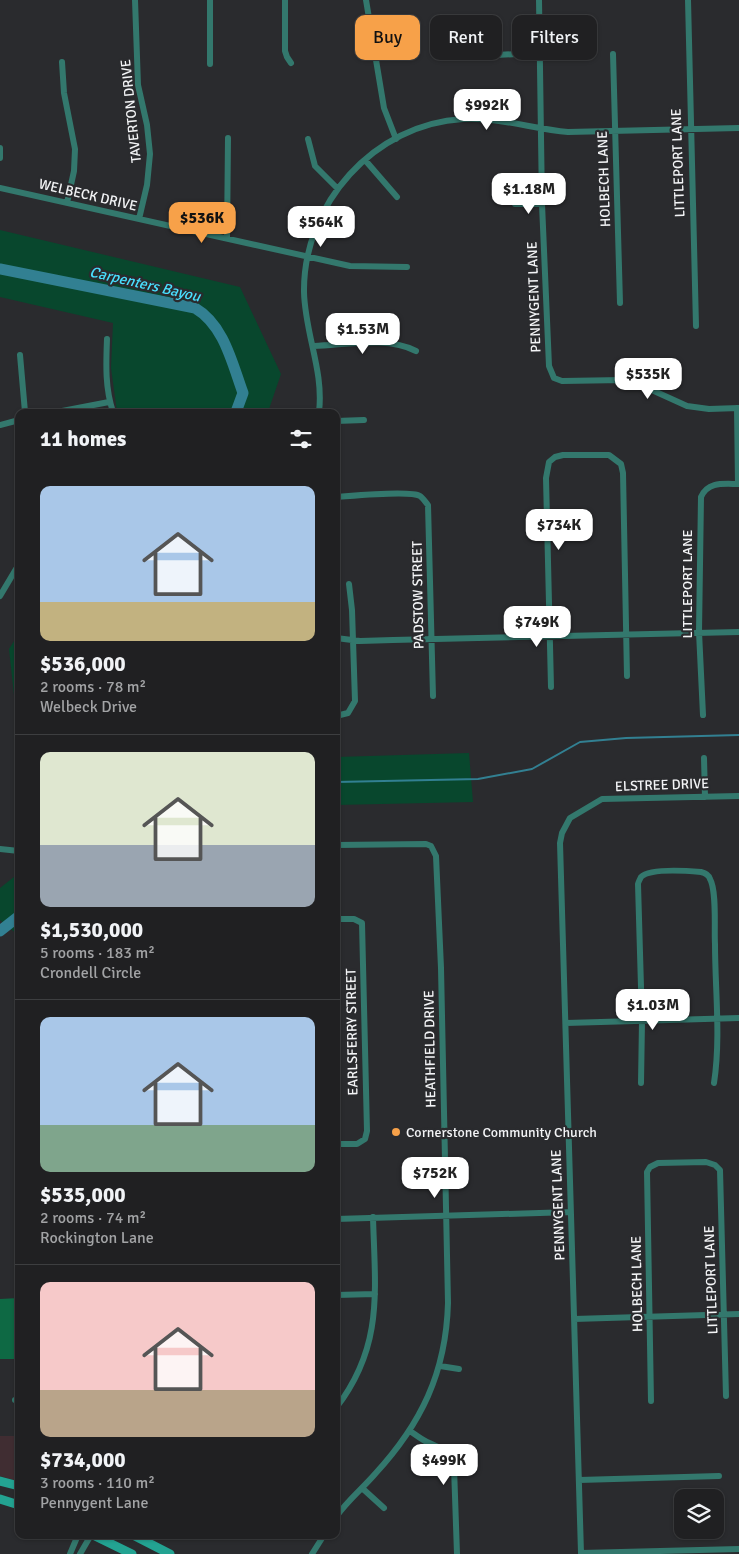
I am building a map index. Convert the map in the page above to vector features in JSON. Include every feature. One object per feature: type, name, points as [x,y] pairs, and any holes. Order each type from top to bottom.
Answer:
[{"type":"main road","points":[[0,1481],[15,1485]]},
{"type":"main road","points":[[0,1499],[15,1504]]},
{"type":"main road","points":[[100,1539],[132,1554]]},
{"type":"main road","points":[[141,1539],[170,1554]]},
{"type":"street","name":"TAVERTON DRIVE","points":[[136,0],[138,85],[148,126],[150,154],[148,185],[139,219]]},
{"type":"street","points":[[210,0],[210,64]]},
{"type":"street","points":[[285,0],[285,51],[286,57],[291,63]]},
{"type":"street","points":[[366,0],[384,108],[396,139]]},
{"type":"street","name":"PENNYGENT LANE","points":[[539,0],[539,15]]},
{"type":"street","name":"LITTLEPORT LANE","points":[[688,0],[696,326]]},
{"type":"street","name":"HOLBECH LANE","points":[[614,54],[620,304]]},
{"type":"street","name":"PENNYGENT LANE","points":[[539,60],[542,204],[549,366],[554,378],[623,380],[643,386],[687,406],[709,409],[738,408]]},
{"type":"street","points":[[62,62],[64,93],[74,135],[76,162],[67,203]]},
{"type":"street","points":[[319,409],[320,378],[307,320],[304,295],[308,256],[318,222],[337,188],[365,160],[396,139],[431,125],[462,119],[514,123],[568,132],[739,128]]},
{"type":"street","points":[[227,238],[228,138]]},
{"type":"street","points":[[308,139],[316,166],[337,188]]},
{"type":"street","points":[[0,148],[0,158]]},
{"type":"street","points":[[365,160],[397,198]]},
{"type":"street","name":"WELBECK DRIVE","points":[[0,188],[350,266],[407,267]]},
{"type":"street","points":[[515,204],[542,204]]},
{"type":"street","points":[[107,339],[106,373],[109,402],[112,409]]},
{"type":"street","points":[[314,346],[388,344],[404,345],[416,352]]},
{"type":"street","points":[[20,356],[25,409]]},
{"type":"street","points":[[73,409],[109,402]]},
{"type":"street","points":[[738,408],[738,484]]},
{"type":"street","points":[[340,421],[364,420]]},
{"type":"street","points":[[0,425],[15,421]]},
{"type":"street","points":[[551,687],[546,469],[549,462],[555,457],[563,455],[609,455],[621,464],[623,474],[627,676]]},
{"type":"street","name":"LITTLEPORT LANE","points":[[703,715],[699,632],[701,497],[704,490],[711,485],[738,484]]},
{"type":"street","name":"PADSTOW STREET","points":[[340,497],[369,494],[413,494],[421,496],[428,505],[433,696]]},
{"type":"street","points":[[0,596],[15,571]]},
{"type":"street","points":[[340,715],[348,712],[355,702],[352,610],[349,584]]},
{"type":"street","points":[[340,638],[432,639],[739,632]]},
{"type":"street","points":[[704,758],[705,796]]},
{"type":"street","name":"ELSTREE DRIVE","points":[[587,807],[602,799],[739,796]]},
{"type":"street","name":"PENNYGENT LANE","points":[[581,1553],[560,843],[570,818],[587,807]]},
{"type":"street","name":"HEATHFIELD DRIVE","points":[[340,845],[426,844],[431,846],[436,856],[438,874],[447,1321],[440,1366],[428,1399],[410,1431],[340,1512]]},
{"type":"street","points":[[0,849],[15,851]]},
{"type":"street","points":[[641,1083],[642,1021],[637,896],[641,877],[650,872],[692,872],[707,874],[711,879],[712,888],[718,1060],[714,1083]]},
{"type":"street","name":"EARLSFERRY STREET","points":[[340,919],[354,919],[362,923],[367,1131],[365,1139],[357,1144],[340,1144]]},
{"type":"street","points":[[566,1023],[739,1018]]},
{"type":"street","name":"HOLBECH LANE","points":[[651,1401],[647,1172],[650,1167],[658,1163],[706,1162],[715,1165]]},
{"type":"street","name":"LITTLEPORT LANE","points":[[715,1165],[720,1170],[726,1396]]},
{"type":"street","points":[[340,1219],[571,1212]]},
{"type":"street","points":[[340,1402],[354,1382],[366,1354],[374,1323],[373,1217]]},
{"type":"street","points":[[340,1295],[375,1294]]},
{"type":"street","points":[[574,1319],[739,1314]]},
{"type":"street","points":[[440,1366],[459,1369]]},
{"type":"street","points":[[410,1431],[428,1443],[448,1451],[452,1456],[454,1467],[456,1554]]},
{"type":"street","points":[[579,1480],[719,1476]]},
{"type":"street","points":[[362,1488],[384,1508]]},
{"type":"street","points":[[70,1554],[76,1539]]},
{"type":"street","points":[[80,1554],[89,1539]]},
{"type":"street","points":[[312,1554],[321,1539]]},
{"type":"street","points":[[581,1553],[645,1553],[739,1549]]},
{"type":"shaded area","points":[[0,1436],[15,1436],[15,1481],[0,1476]]},
{"type":"green space","points":[[0,230],[240,287],[281,374],[269,409],[117,409],[111,368],[113,323],[0,297]]},
{"type":"green space","points":[[15,639],[15,704],[9,649]]},
{"type":"green space","points":[[469,753],[473,802],[340,805],[340,757]]},
{"type":"green space","points":[[15,876],[15,933],[0,920],[0,888]]},
{"type":"green space","points":[[15,1298],[15,1359],[0,1359],[0,1299]]},
{"type":"waterway","name":"Carpenters Bayou","points":[[0,269],[195,308],[213,324],[231,357],[243,393],[237,409]]},
{"type":"waterway","points":[[340,782],[478,779],[532,769],[580,742],[626,738],[739,735]]},
{"type":"waterway","name":"Carpenters Bayou","points":[[0,931],[15,919]]},
{"type":"place","name":"Cornerstone Community Church","points":[[396,1132]]}]
